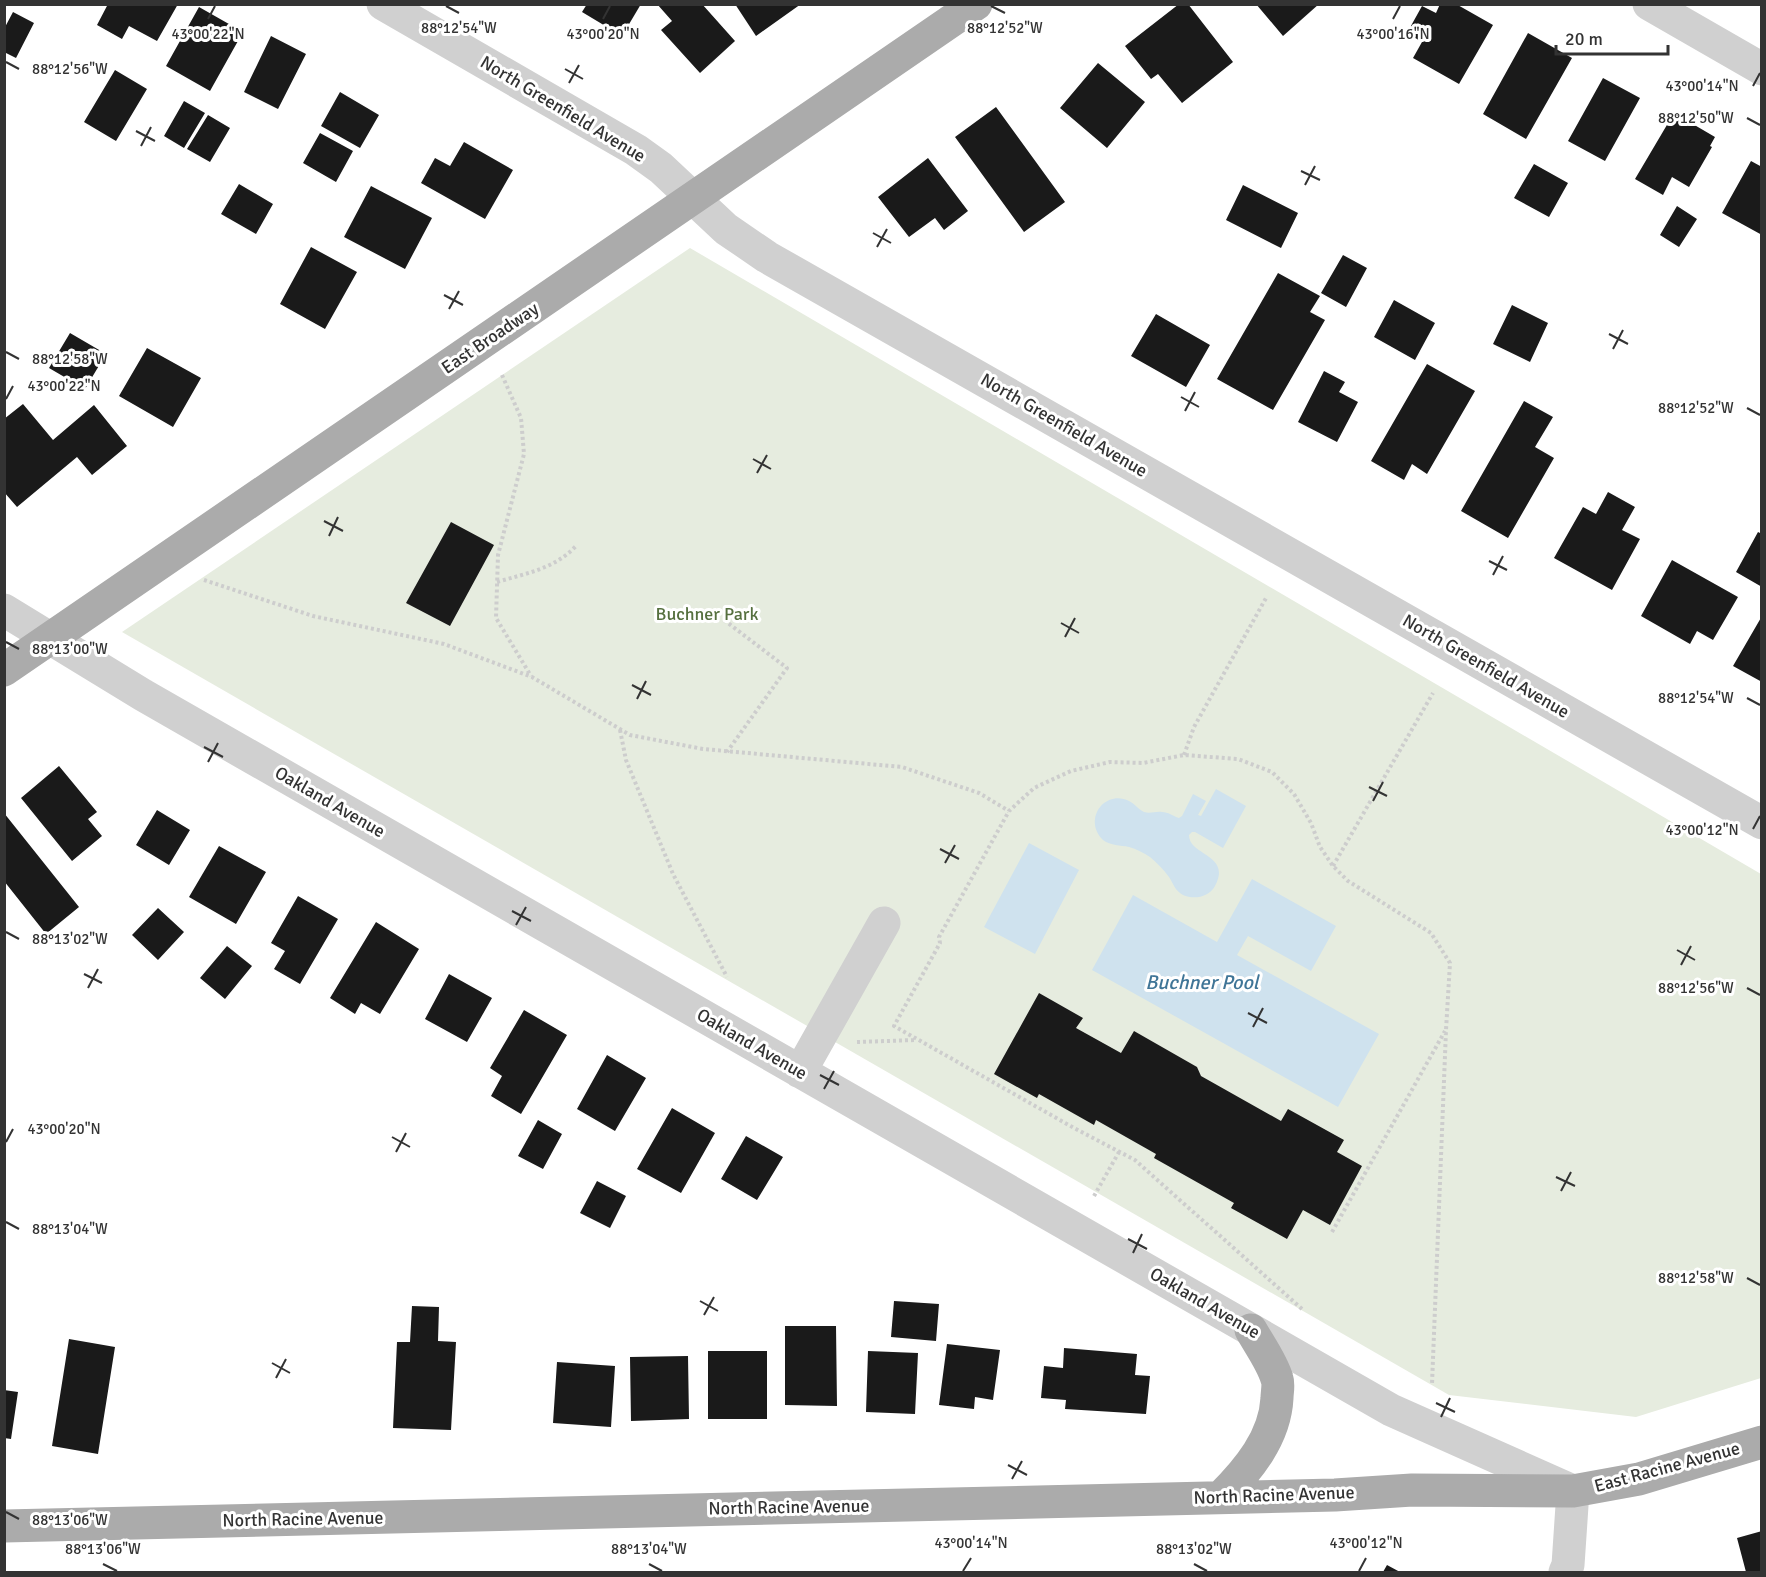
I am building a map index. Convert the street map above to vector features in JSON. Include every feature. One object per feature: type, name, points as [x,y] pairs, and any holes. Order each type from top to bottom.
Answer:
[{"type":"main road","name":"East Broadway","points":[[4,670],[976,4]]},
{"type":"main road","points":[[1221,1497],[1259,1453],[1272,1426],[1277,1403],[1278,1382],[1251,1330]]},
{"type":"main road","name":"East Racine Avenue","points":[[1573,1491],[1639,1479],[1761,1442]]},
{"type":"main road","name":"North Racine Avenue","points":[[4,1526],[1221,1497],[1412,1490],[1573,1491]]},
{"type":"street","name":"North Greenfield Avenue","points":[[383,4],[636,150],[661,168],[726,229],[767,257],[1761,823]]},
{"type":"street","points":[[1649,4],[1761,69]]},
{"type":"street","name":"Oakland Avenue","points":[[4,610],[153,701],[1391,1410],[1573,1491]]},
{"type":"street","points":[[801,1072],[884,922]]},
{"type":"street","points":[[1565,1572],[1568,1565],[1573,1491]]},
{"type":"path","points":[[502,375],[521,418],[524,454],[498,555],[496,618],[532,677]]},
{"type":"path","points":[[497,582],[544,568],[566,557],[576,546]]},
{"type":"path","points":[[204,580],[313,616],[444,644],[532,677],[630,735],[728,752],[902,767],[979,793],[1010,812]]},
{"type":"path","points":[[1184,755],[1194,727],[1266,598]]},
{"type":"path","points":[[724,620],[787,668],[728,752]]},
{"type":"path","points":[[1333,866],[1433,693]]},
{"type":"path","points":[[620,729],[626,760],[673,874],[727,977]]},
{"type":"path","points":[[1302,1309],[1135,1160],[894,1026],[940,943],[939,937],[1010,812],[1034,788],[1071,771],[1110,762],[1143,763],[1184,755],[1238,759],[1272,772],[1294,794],[1311,823],[1320,847],[1333,866],[1348,881],[1431,933],[1450,963],[1431,1384]]},
{"type":"path","points":[[1332,1232],[1446,1030]]},
{"type":"path","points":[[852,1042],[916,1040]]},
{"type":"path","points":[[1094,1196],[1119,1152]]},
{"type":"green space","name":"Buchner Park","points":[[690,248],[1761,874],[1761,1378],[1636,1417],[1449,1395],[122,632]]},
{"type":"water","points":[[1216,789],[1246,806],[1223,848],[1195,832],[1189,835],[1195,847],[1214,861],[1218,867],[1219,875],[1215,886],[1209,893],[1201,896],[1192,897],[1180,893],[1150,857],[1132,848],[1106,842],[1096,830],[1096,813],[1103,804],[1112,799],[1129,801],[1144,812],[1164,812],[1179,818],[1193,794],[1206,801],[1198,815],[1201,816]]},
{"type":"water","points":[[1029,843],[1079,870],[1035,954],[984,927]]},
{"type":"water","name":"Buchner Pool","points":[[1252,879],[1336,926],[1311,971],[1248,936],[1237,955],[1379,1034],[1338,1107],[1092,970],[1133,895],[1217,942]]},
{"type":"building","points":[[108,4],[178,4],[157,41],[129,26],[122,39],[97,25]]},
{"type":"building","points":[[587,4],[641,4],[622,36],[582,12]]},
{"type":"building","points":[[657,4],[702,4],[735,41],[700,73],[661,30],[672,21]]},
{"type":"building","points":[[735,4],[801,4],[756,36]]},
{"type":"building","points":[[1179,4],[1188,4],[1233,62],[1182,103],[1158,74],[1151,79],[1125,46]]},
{"type":"building","points":[[1256,4],[1319,4],[1283,36]]},
{"type":"building","points":[[1440,4],[1456,4],[1493,25],[1459,84],[1413,58],[1422,42],[1407,33],[1422,6],[1436,13]]},
{"type":"building","points":[[199,7],[243,32],[210,91],[166,66]]},
{"type":"building","points":[[13,12],[34,23],[16,58],[4,52],[4,29]]},
{"type":"building","points":[[1528,33],[1572,58],[1526,139],[1483,114]]},
{"type":"building","points":[[271,36],[306,54],[278,109],[244,92]]},
{"type":"building","points":[[1098,63],[1145,102],[1107,148],[1060,108]]},
{"type":"building","points":[[115,70],[147,89],[116,141],[84,122]]},
{"type":"building","points":[[1603,78],[1640,98],[1605,161],[1568,141]]},
{"type":"building","points":[[340,92],[379,115],[360,148],[321,126]]},
{"type":"building","points":[[184,101],[205,113],[184,148],[164,136]]},
{"type":"building","points":[[996,107],[1065,202],[1024,232],[955,137]]},
{"type":"building","points":[[1674,113],[1715,137],[1710,146],[1712,147],[1689,187],[1672,177],[1663,195],[1635,179]]},
{"type":"building","points":[[208,115],[230,128],[210,162],[187,149]]},
{"type":"building","points":[[320,133],[353,151],[336,182],[303,163]]},
{"type":"building","points":[[464,142],[513,170],[485,219],[421,183],[435,158],[450,166]]},
{"type":"building","points":[[928,158],[968,211],[944,230],[935,218],[909,237],[878,197]]},
{"type":"building","points":[[1751,161],[1762,167],[1762,235],[1722,213]]},
{"type":"building","points":[[1534,164],[1568,183],[1549,217],[1514,198]]},
{"type":"building","points":[[239,184],[273,204],[256,234],[221,214]]},
{"type":"building","points":[[1243,185],[1298,213],[1281,248],[1226,220]]},
{"type":"building","points":[[371,186],[432,218],[405,269],[344,237]]},
{"type":"building","points":[[1677,206],[1697,219],[1679,247],[1660,235]]},
{"type":"building","points":[[311,247],[357,272],[325,329],[280,304]]},
{"type":"building","points":[[1343,255],[1367,268],[1346,307],[1321,293]]},
{"type":"building","points":[[1278,273],[1320,296],[1310,312],[1325,320],[1273,410],[1217,379]]},
{"type":"building","points":[[1394,300],[1435,323],[1415,360],[1374,337]]},
{"type":"building","points":[[1512,305],[1548,323],[1530,362],[1493,344]]},
{"type":"building","points":[[1156,314],[1210,345],[1186,387],[1131,356]]},
{"type":"building","points":[[70,333],[106,354],[85,389],[49,368]]},
{"type":"building","points":[[147,348],[201,378],[173,427],[119,396]]},
{"type":"building","points":[[1427,364],[1475,391],[1427,474],[1412,464],[1404,480],[1371,461]]},
{"type":"building","points":[[1324,371],[1345,382],[1339,392],[1358,402],[1337,442],[1298,422]]},
{"type":"building","points":[[1524,401],[1553,417],[1535,447],[1554,458],[1508,538],[1461,511]]},
{"type":"building","points":[[23,404],[53,440],[94,405],[127,446],[92,475],[77,457],[17,507],[4,492],[4,419]]},
{"type":"building","points":[[1608,492],[1635,507],[1622,530],[1640,539],[1612,590],[1554,558],[1583,507],[1596,514]]},
{"type":"building","points":[[451,522],[494,545],[450,626],[406,603]]},
{"type":"building","points":[[1758,532],[1762,534],[1762,587],[1736,572]]},
{"type":"building","points":[[1672,560],[1738,597],[1713,640],[1697,631],[1690,644],[1641,616]]},
{"type":"building","points":[[1762,616],[1762,682],[1733,666]]},
{"type":"building","points":[[59,766],[97,812],[88,819],[102,836],[72,861],[21,798]]},
{"type":"building","points":[[157,810],[190,830],[169,865],[136,845]]},
{"type":"building","points":[[4,813],[79,907],[46,934],[4,881]]},
{"type":"building","points":[[219,846],[266,872],[236,924],[189,897]]},
{"type":"building","points":[[298,896],[338,919],[300,984],[274,969],[285,951],[271,943]]},
{"type":"building","points":[[158,908],[184,932],[158,960],[132,935]]},
{"type":"building","points":[[376,922],[419,949],[380,1014],[361,1003],[355,1014],[330,998]]},
{"type":"building","points":[[227,946],[252,966],[225,999],[200,978]]},
{"type":"building","points":[[449,974],[492,998],[467,1042],[425,1019]]},
{"type":"building","points":[[1039,993],[1083,1018],[1076,1028],[1121,1053],[1134,1031],[1197,1067],[1201,1076],[1281,1121],[1288,1109],[1344,1140],[1337,1152],[1362,1166],[1330,1225],[1303,1210],[1287,1239],[1231,1208],[1234,1203],[1154,1158],[1156,1154],[1096,1120],[1094,1125],[1039,1094],[1037,1098],[994,1074]]},
{"type":"building","points":[[524,1010],[567,1035],[521,1114],[491,1096],[502,1076],[490,1068]]},
{"type":"building","points":[[607,1055],[646,1078],[615,1131],[577,1109]]},
{"type":"building","points":[[672,1108],[715,1133],[681,1193],[637,1169]]},
{"type":"building","points":[[538,1120],[562,1134],[543,1169],[518,1156]]},
{"type":"building","points":[[746,1136],[783,1157],[757,1200],[721,1179]]},
{"type":"building","points":[[597,1181],[626,1196],[610,1228],[580,1213]]},
{"type":"building","points":[[894,1301],[939,1304],[936,1341],[891,1337]]},
{"type":"building","points":[[412,1306],[439,1307],[438,1341],[456,1342],[451,1430],[393,1428],[397,1342],[410,1342]]},
{"type":"building","points":[[785,1326],[836,1326],[837,1406],[785,1405]]},
{"type":"building","points":[[69,1339],[115,1347],[98,1454],[52,1446]]},
{"type":"building","points":[[947,1344],[1000,1350],[993,1400],[975,1397],[974,1409],[939,1405]]},
{"type":"building","points":[[1064,1348],[1137,1354],[1135,1375],[1150,1376],[1146,1414],[1065,1409],[1066,1400],[1041,1398],[1044,1366],[1063,1368]]},
{"type":"building","points":[[708,1351],[767,1351],[767,1419],[708,1419]]},
{"type":"building","points":[[868,1351],[918,1353],[915,1414],[866,1412]]},
{"type":"building","points":[[688,1356],[689,1419],[631,1421],[630,1357]]},
{"type":"building","points":[[557,1362],[615,1366],[611,1427],[553,1423]]},
{"type":"building","points":[[4,1390],[18,1392],[11,1439],[4,1438]]},
{"type":"building","points":[[1762,1531],[1762,1572],[1746,1572],[1737,1538]]},
{"type":"building","points":[[1387,1565],[1400,1572],[1383,1572]]}]
